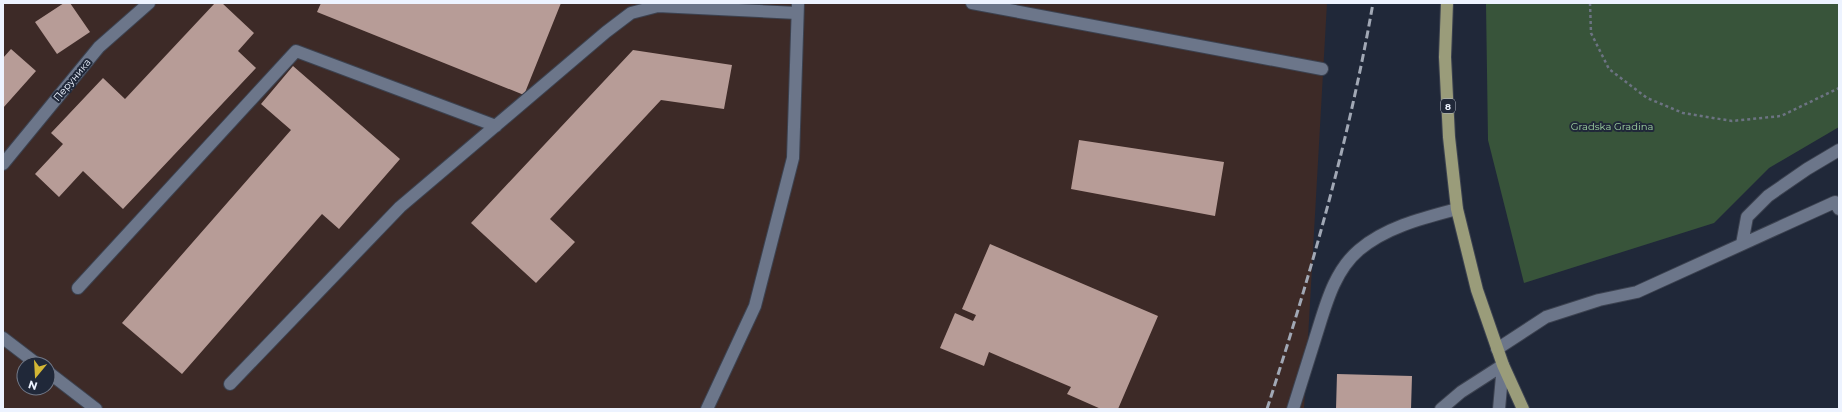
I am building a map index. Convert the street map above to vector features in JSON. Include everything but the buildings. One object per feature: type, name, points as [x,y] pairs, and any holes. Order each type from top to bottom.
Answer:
[{"type":"main road","name":"8","points":[[1447,3],[1445,57],[1449,130],[1457,209],[1477,290],[1503,365],[1523,409]]},
{"type":"street","name":"Перуника","points":[[3,164],[99,48],[149,3]]},
{"type":"street","points":[[972,3],[1322,69]]},
{"type":"street","points":[[230,384],[400,207],[606,32],[631,13],[658,6],[797,8],[793,158],[755,306],[707,409]]},
{"type":"street","points":[[78,288],[296,51],[496,126]]},
{"type":"street","points":[[1742,244],[1747,217],[1768,196],[1807,169],[1839,150]]},
{"type":"street","points":[[1497,349],[1546,317],[1599,300],[1637,292],[1835,202],[1839,209]]},
{"type":"street","points":[[1293,409],[1328,298],[1340,272],[1359,250],[1384,233],[1418,220],[1457,209]]},
{"type":"street","points":[[3,338],[27,356]]},
{"type":"street","points":[[1441,409],[1461,392],[1503,365]]},
{"type":"street","points":[[1499,409],[1503,365]]},
{"type":"street","points":[[56,378],[96,409]]},
{"type":"path","points":[[1590,3],[1591,33],[1609,69],[1647,98],[1683,113],[1732,121],[1781,116],[1839,88]]},
{"type":"shaded area","points":[[3,3],[1327,3],[1304,409],[3,409]]},
{"type":"green space","name":"Gradska Gradina","points":[[1486,3],[1839,3],[1839,127],[1769,168],[1714,223],[1524,283],[1488,140]]},
{"type":"railway","points":[[1267,409],[1327,208],[1352,106],[1373,3]]}]
